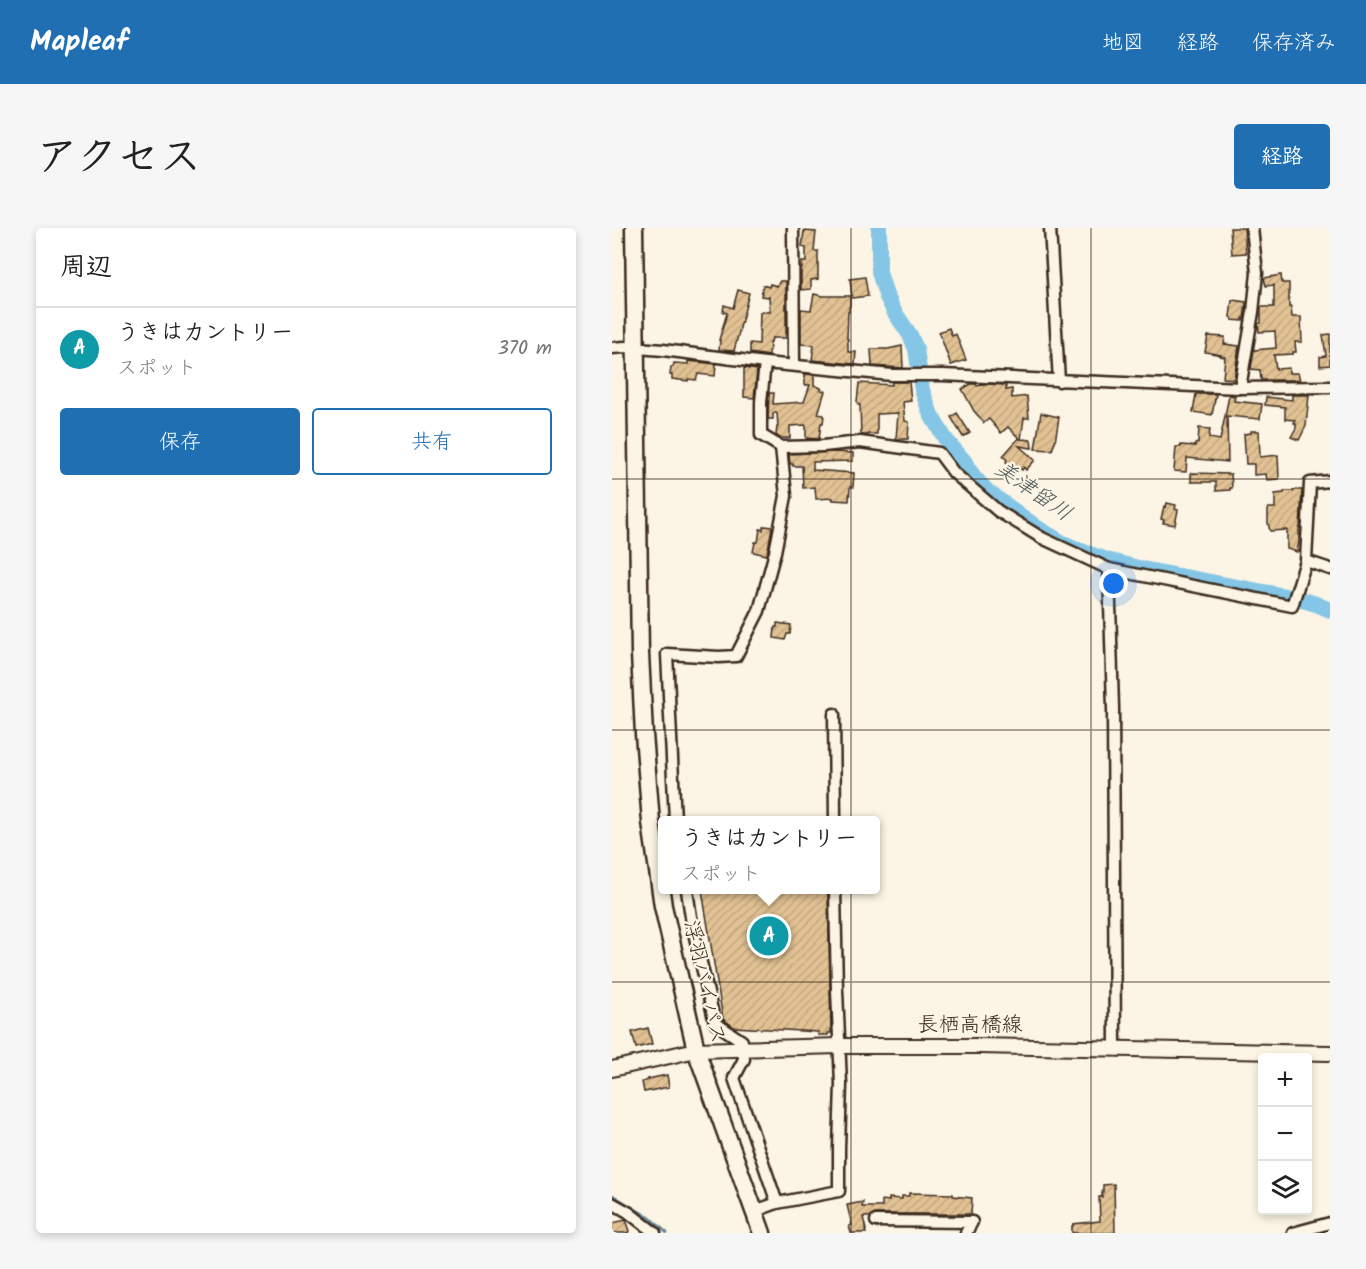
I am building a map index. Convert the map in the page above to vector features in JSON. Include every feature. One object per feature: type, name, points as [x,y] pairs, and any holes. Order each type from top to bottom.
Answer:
[{"type":"highway","name":"浮羽バイパス","points":[[634,228],[640,654],[651,822],[658,871]]},
{"type":"highway","name":"浮羽バイパス","points":[[661,894],[696,1050],[762,1233]]},
{"type":"main road","name":"長栖高橋線","points":[[612,1069],[696,1050],[744,1048],[979,1046],[1330,1053]]},
{"type":"street","points":[[793,228],[794,365]]},
{"type":"street","points":[[1050,228],[1059,381]]},
{"type":"street","points":[[1240,388],[1257,273],[1252,228]]},
{"type":"street","points":[[612,348],[636,348],[892,375],[942,375],[1240,388],[1330,387]]},
{"type":"street","points":[[765,363],[761,402],[761,435],[781,447],[860,442],[939,453],[954,473],[998,511],[1042,538],[1109,569],[1292,606],[1306,561],[1310,483],[1330,482]]},
{"type":"street","points":[[675,816],[667,654],[736,656],[759,610],[775,552],[786,496],[781,447]]},
{"type":"street","points":[[1306,561],[1330,569]]},
{"type":"street","points":[[1109,569],[1113,709],[1115,1048]]},
{"type":"street","points":[[834,714],[835,816]]},
{"type":"street","points":[[688,894],[692,924],[715,1023],[742,1041],[744,1059],[734,1078],[777,1203]]},
{"type":"street","points":[[755,1211],[777,1203],[839,1191],[841,1084],[836,894]]},
{"type":"street","points":[[612,1203],[655,1233]]},
{"type":"street","points":[[876,1221],[972,1222],[966,1233]]},
{"type":"street","points":[[1293,1233],[1330,1223]]},
{"type":"building","points":[[1230,228],[1244,228],[1246,253],[1232,254]]},
{"type":"building","points":[[804,231],[816,232],[814,251],[818,251],[818,279],[811,280],[811,289],[801,290],[802,262],[806,262],[806,248],[802,247]]},
{"type":"building","points":[[1281,275],[1282,283],[1289,283],[1289,307],[1291,307],[1292,317],[1301,317],[1302,342],[1295,342],[1296,352],[1293,354],[1274,355],[1276,369],[1289,368],[1289,373],[1298,373],[1300,380],[1261,380],[1260,370],[1251,369],[1254,350],[1276,348],[1275,331],[1259,332],[1261,307],[1274,307],[1274,285],[1266,286],[1264,278]]},
{"type":"building","points":[[865,277],[868,296],[852,298],[850,279]]},
{"type":"building","points":[[780,281],[786,281],[786,338],[772,338],[769,356],[750,353],[750,343],[759,344],[760,312],[770,312],[769,297],[761,296],[763,285],[777,286]]},
{"type":"building","points":[[738,290],[749,293],[734,351],[719,350],[719,340],[727,313],[723,312],[724,305],[733,308]]},
{"type":"building","points":[[814,294],[850,296],[847,339],[848,352],[856,352],[855,364],[812,360],[814,345],[801,344],[801,309],[811,310]]},
{"type":"building","points":[[1232,300],[1246,302],[1243,321],[1232,320],[1230,317]]},
{"type":"building","points":[[949,328],[952,336],[956,334],[966,360],[951,365],[939,332]]},
{"type":"building","points":[[1330,334],[1330,365],[1320,366],[1320,357],[1326,356],[1323,335]]},
{"type":"building","points":[[1208,336],[1225,337],[1224,344],[1239,346],[1234,379],[1223,378],[1225,357],[1205,352]]},
{"type":"building","points":[[902,346],[903,368],[872,366],[871,349]]},
{"type":"building","points":[[688,361],[716,364],[715,376],[698,374],[696,380],[672,379],[671,367],[674,363],[688,364]]},
{"type":"building","points":[[744,368],[757,370],[754,398],[744,397]]},
{"type":"building","points":[[805,374],[814,375],[814,385],[825,391],[818,414],[824,415],[819,439],[806,438],[806,425],[790,426],[790,438],[780,438],[776,435],[777,413],[773,413],[773,419],[768,419],[769,393],[774,393],[773,404],[804,402],[810,385],[805,385]]},
{"type":"building","points":[[892,382],[909,382],[911,401],[903,402],[905,421],[909,422],[908,439],[896,439],[898,413],[877,414],[877,434],[861,435],[860,405],[857,402],[859,383],[892,385]]},
{"type":"building","points":[[971,384],[977,386],[1006,385],[1006,390],[1012,389],[1012,398],[1027,396],[1029,418],[1024,418],[1021,439],[1031,440],[1032,448],[1019,446],[1035,460],[1026,470],[1024,467],[1017,471],[1006,462],[1003,456],[1020,439],[1008,427],[1001,433],[989,419],[984,423],[974,411],[962,389]]},
{"type":"building","points":[[1196,394],[1216,394],[1212,415],[1193,412]]},
{"type":"building","points":[[1229,395],[1235,396],[1234,401],[1262,404],[1260,419],[1227,416],[1228,462],[1187,458],[1186,472],[1174,471],[1176,447],[1195,446],[1198,443],[1199,428],[1210,429],[1209,438],[1220,440]]},
{"type":"building","points":[[1292,395],[1309,395],[1306,426],[1299,440],[1291,437],[1296,423],[1294,423],[1295,420],[1285,419],[1285,407],[1265,405],[1266,397],[1292,400]]},
{"type":"building","points":[[957,413],[970,433],[963,437],[951,417]]},
{"type":"building","points":[[1041,413],[1059,417],[1052,450],[1035,449]]},
{"type":"building","points":[[1251,431],[1259,431],[1260,457],[1278,455],[1279,479],[1267,480],[1266,474],[1254,475],[1254,464],[1246,464],[1244,434],[1251,433]]},
{"type":"building","points":[[853,453],[853,461],[813,462],[813,470],[854,473],[849,501],[833,500],[833,498],[816,499],[815,487],[803,488],[802,466],[790,464],[789,454]]},
{"type":"building","points":[[1191,473],[1231,474],[1232,488],[1216,491],[1216,482],[1191,482]]},
{"type":"building","points":[[1302,490],[1297,552],[1287,549],[1287,530],[1270,531],[1268,523],[1268,508],[1275,508],[1275,494]]},
{"type":"building","points":[[1167,503],[1176,505],[1175,509],[1178,510],[1175,525],[1163,523],[1164,520],[1161,519]]},
{"type":"building","points":[[765,526],[772,527],[767,555],[753,552],[755,542],[758,542],[760,529],[763,530]]},
{"type":"building","points":[[777,623],[791,625],[790,634],[787,634],[785,640],[774,638]]},
{"type":"building","points":[[703,894],[828,894],[831,1033],[818,1035],[818,1032],[734,1027],[723,1019]]},
{"type":"building","points":[[648,1028],[652,1044],[636,1048],[632,1032]]},
{"type":"building","points":[[667,1075],[669,1087],[644,1092],[642,1082]]},
{"type":"building","points":[[1114,1184],[1115,1233],[1072,1233],[1073,1224],[1100,1221],[1099,1197],[1102,1197],[1103,1185]]},
{"type":"building","points":[[909,1193],[953,1194],[953,1196],[972,1198],[971,1214],[875,1214],[863,1217],[866,1233],[851,1233],[849,1226],[852,1225],[847,1205],[863,1202],[862,1207],[882,1207],[882,1200],[902,1199],[902,1196],[909,1196]]},
{"type":"building","points":[[626,1220],[630,1231],[628,1233],[612,1233],[612,1223]]},
{"type":"waterway","name":"美津留川","points":[[879,228],[879,272],[886,295],[916,349],[922,390],[931,415],[946,440],[988,492],[1061,542],[1110,561],[1296,598],[1330,610]]},
{"type":"waterway","points":[[612,1195],[650,1218],[667,1233]]},
{"type":"waterway","points":[[1317,1233],[1330,1230]]},
{"type":"place","name":"うきはカントリー","points":[[769,936]]}]
